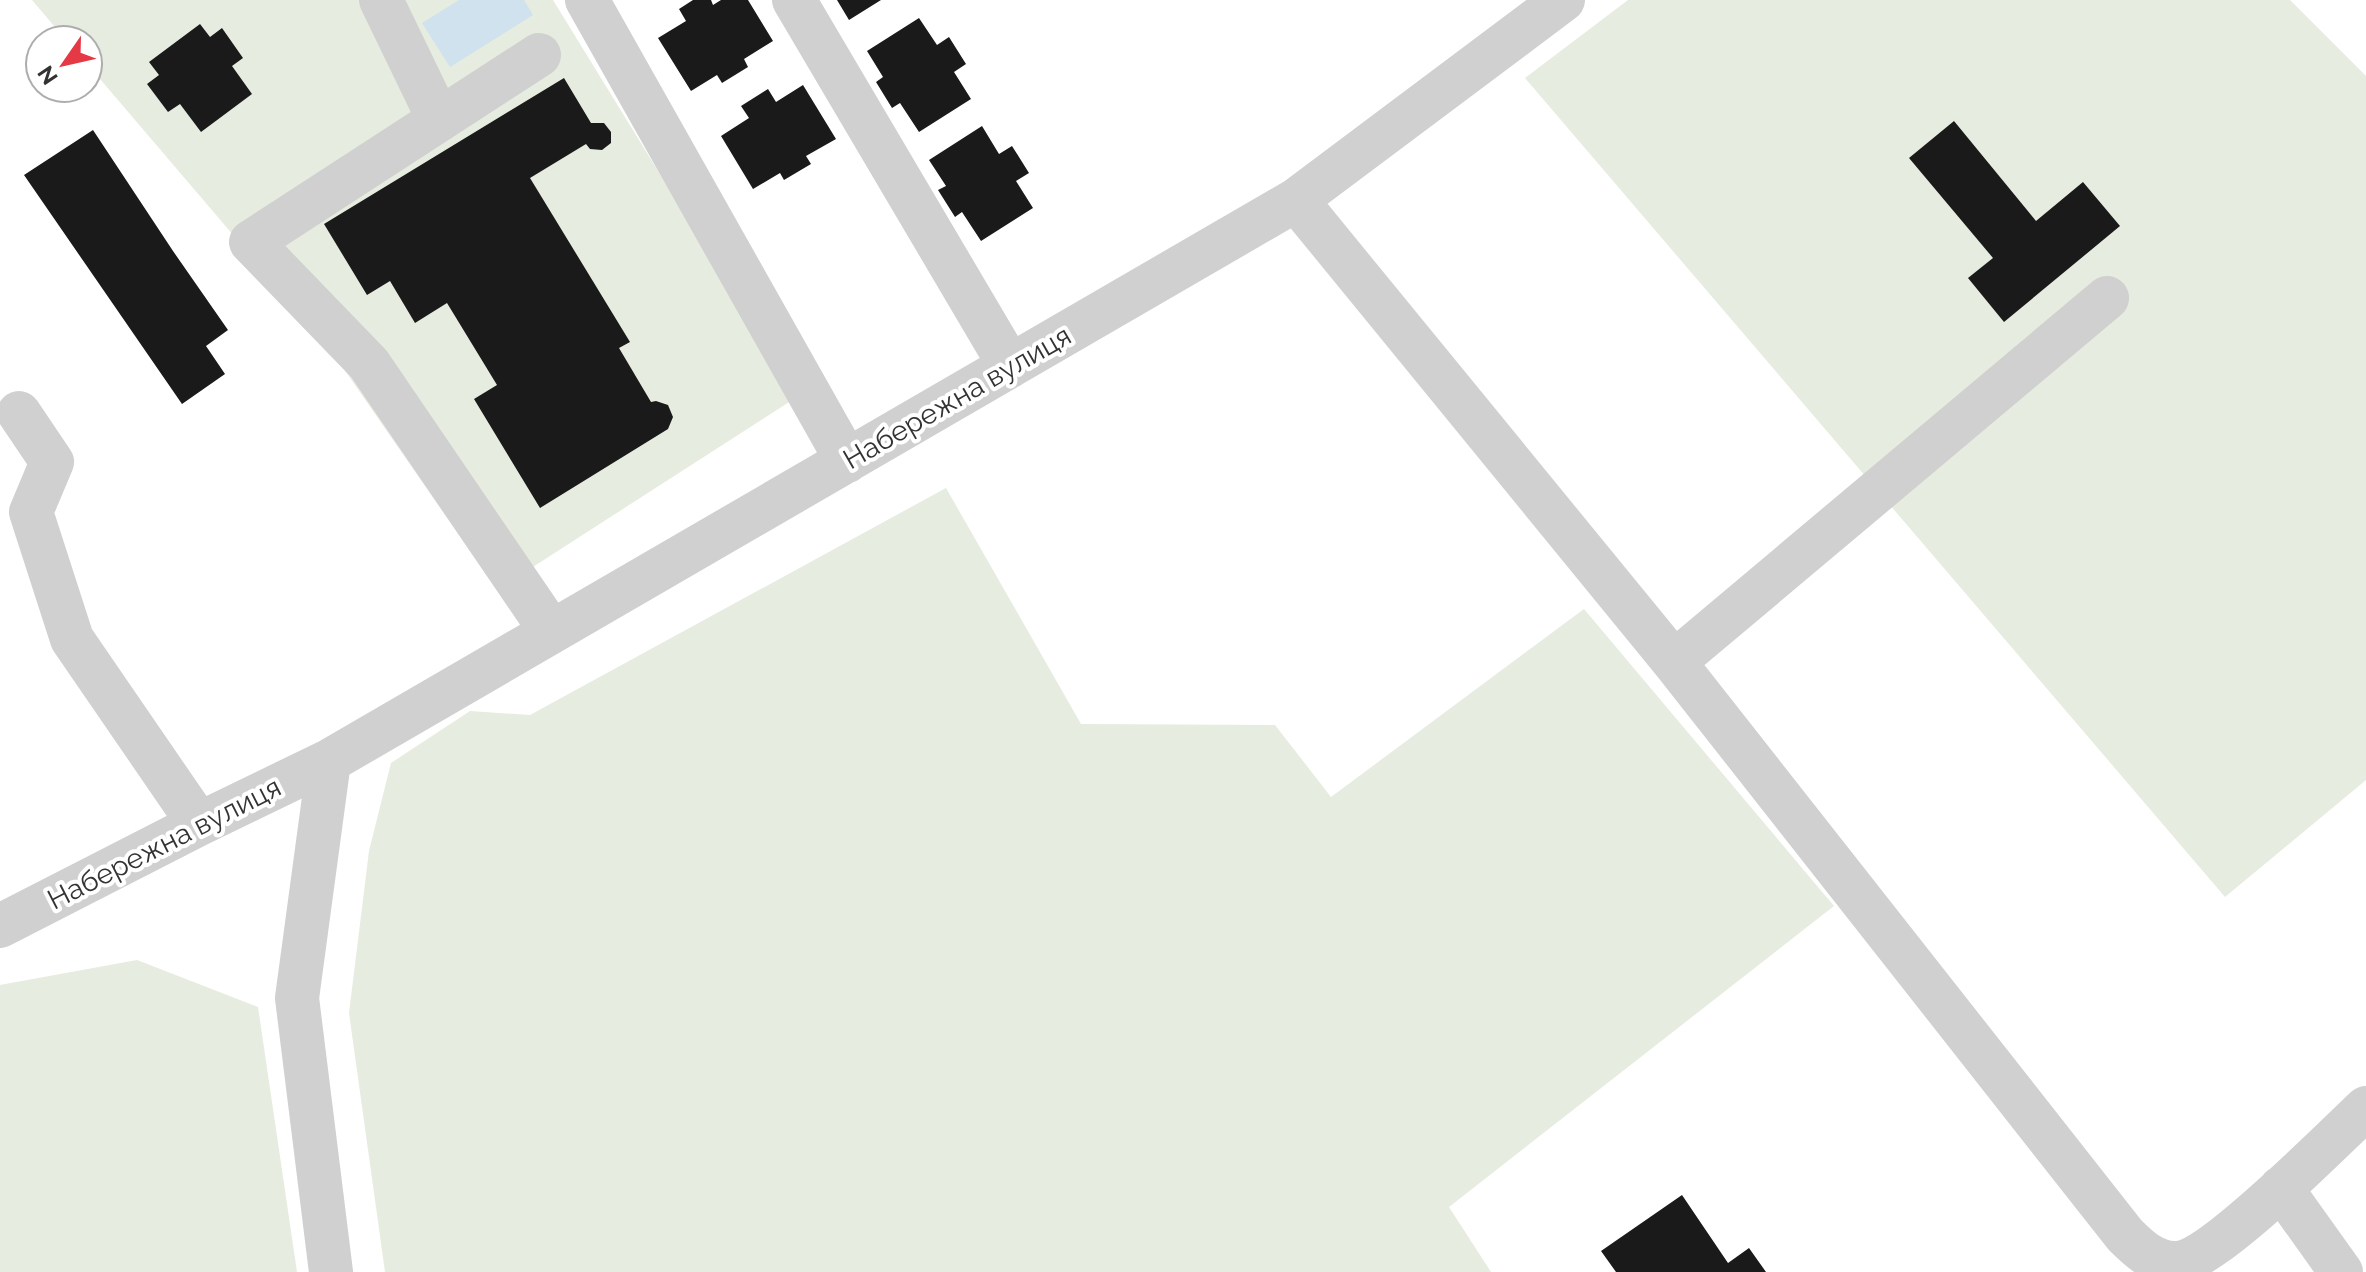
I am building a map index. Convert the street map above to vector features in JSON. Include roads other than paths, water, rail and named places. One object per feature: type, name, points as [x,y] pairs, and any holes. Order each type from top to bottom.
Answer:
[{"type":"street","points":[[381,0],[439,120]]},
{"type":"street","points":[[587,0],[847,461]]},
{"type":"street","points":[[794,0],[1010,366]]},
{"type":"street","name":"Набережна вулиця","points":[[0,926],[329,761],[1296,200],[1563,0]]},
{"type":"street","points":[[539,55],[251,242],[369,364],[551,631]]},
{"type":"street","points":[[1296,200],[1674,662],[2125,1235],[2141,1251],[2159,1261],[2180,1263],[2197,1256],[2281,1188],[2366,1108]]},
{"type":"street","points":[[1674,662],[2107,298]]},
{"type":"street","points":[[19,413],[52,462],[31,512],[72,639],[199,824]]},
{"type":"street","name":"Набережна вулиця","points":[[329,761],[297,998],[331,1272]]},
{"type":"street","points":[[2281,1188],[2341,1272]]},
{"type":"water","points":[[459,0],[524,0],[533,15],[450,67],[422,23]]}]
